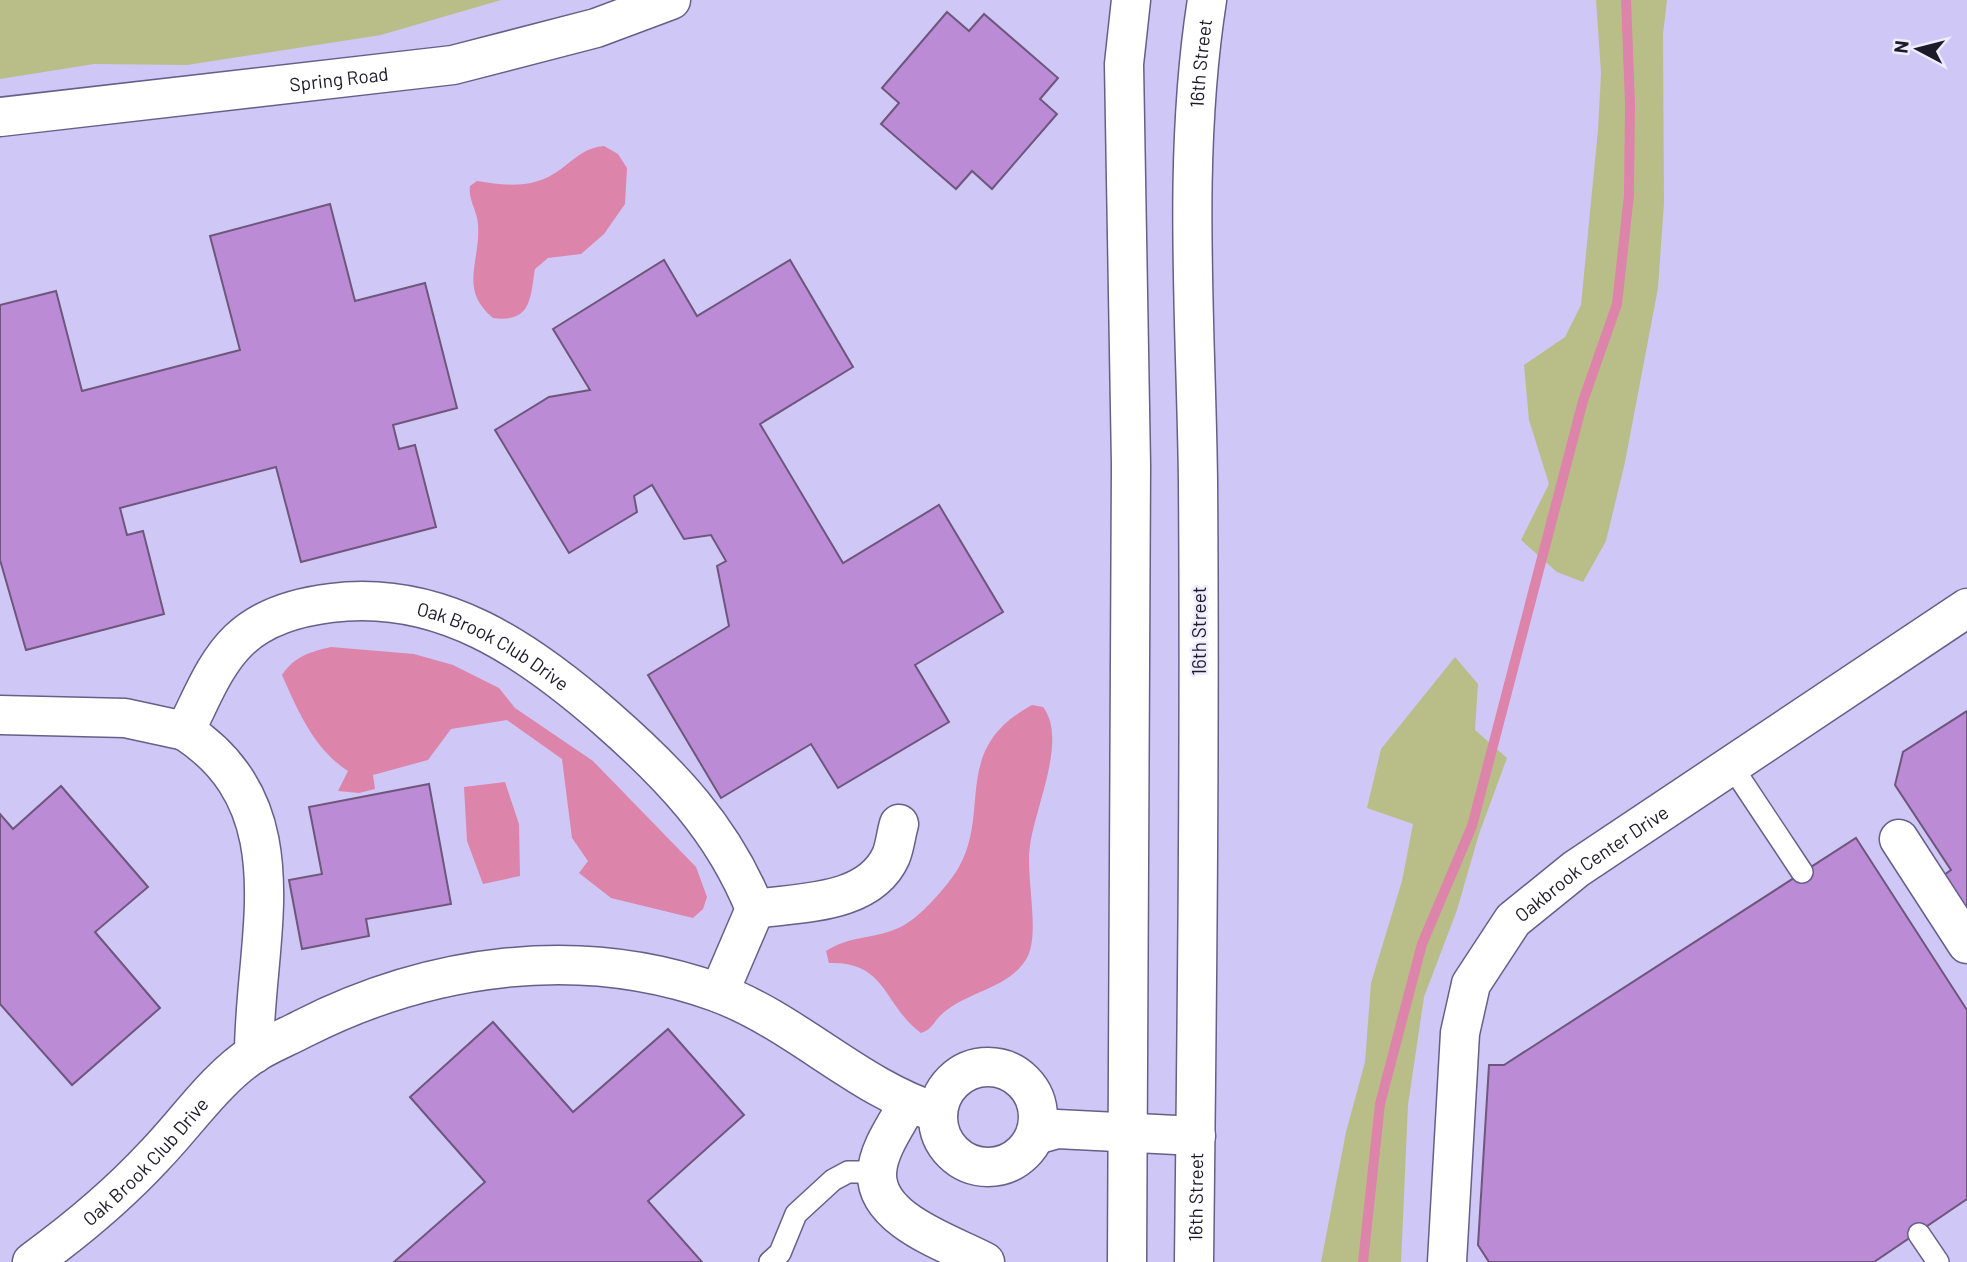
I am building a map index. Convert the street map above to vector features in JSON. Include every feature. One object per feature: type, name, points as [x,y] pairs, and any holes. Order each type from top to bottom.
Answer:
[{"type":"street","name":"Spring Road","points":[[0,117],[453,65],[596,28],[671,0]]},
{"type":"street","points":[[1127,1262],[1131,465],[1124,64],[1130,0]]},
{"type":"street","name":"16th Street","points":[[1194,1262],[1198,481],[1192,203],[1197,63],[1208,0]]},
{"type":"street","name":"Oak Brook Club Drive","points":[[185,731],[224,656],[240,638],[280,614],[309,606],[354,600],[444,615],[476,626],[538,661],[568,683],[645,752],[715,831],[739,869],[755,909]]},
{"type":"street","name":"Oakbrook Center Drive","points":[[1447,1262],[1460,1033],[1471,984],[1513,920],[1576,869],[1967,608]]},
{"type":"street","points":[[0,715],[125,718],[185,731],[207,745],[222,760],[251,804],[266,897],[254,1054]]},
{"type":"street","points":[[719,993],[755,909],[828,899],[854,892],[874,880],[891,856],[899,824]]},
{"type":"street","points":[[1899,839],[1967,944]]},
{"type":"street","name":"Oak Brook Club Drive","points":[[32,1262],[102,1208],[212,1092],[254,1054],[372,998],[425,982],[504,967],[596,965],[688,982],[719,993],[781,1023],[878,1089],[923,1108]]},
{"type":"street","points":[[923,1108],[939,1129],[945,1144],[962,1160],[985,1168],[1001,1166],[1016,1160],[1036,1118],[1029,1086],[1016,1074],[1000,1067],[983,1066],[966,1071],[952,1081],[942,1096],[923,1108],[883,1149],[877,1172],[880,1190],[908,1222],[930,1237],[985,1262]]},
{"type":"street","points":[[1036,1118],[1058,1108],[1129,1121],[1195,1123]]},
{"type":"lane","points":[[1731,765],[1802,872]]},
{"type":"lane","points":[[770,1262],[780,1253],[796,1214],[833,1180],[848,1172],[877,1172]]},
{"type":"lane","points":[[1919,1234],[1938,1262]]},
{"type":"green space","points":[[0,0],[501,0],[381,35],[187,65],[94,64],[0,79]]},
{"type":"green space","points":[[1596,0],[1667,0],[1663,34],[1664,203],[1658,288],[1625,462],[1606,541],[1583,582],[1557,572],[1521,540],[1549,484],[1529,420],[1524,365],[1565,337],[1581,305],[1601,73]]},
{"type":"green space","points":[[1455,657],[1478,684],[1475,730],[1507,758],[1479,834],[1457,910],[1424,997],[1408,1105],[1401,1262],[1321,1262],[1346,1132],[1365,1062],[1371,983],[1402,881],[1413,824],[1367,808],[1381,749]]},
{"type":"shaded area","points":[[604,146],[618,154],[627,168],[625,204],[604,234],[581,254],[548,258],[535,269],[530,299],[522,312],[506,319],[493,318],[482,307],[474,286],[478,224],[470,186],[477,181],[510,185],[531,183],[551,175],[586,151]]},
{"type":"shaded area","points":[[331,647],[414,654],[453,665],[499,688],[515,708],[593,761],[696,867],[707,897],[703,909],[693,918],[611,898],[579,873],[588,861],[572,838],[562,759],[507,720],[451,729],[428,760],[373,775],[375,789],[359,793],[338,791],[348,771],[316,740],[282,675],[292,663],[304,656]]},
{"type":"shaded area","points":[[1032,705],[1043,707],[1050,721],[1052,737],[1048,774],[1030,846],[1033,923],[1030,951],[1017,971],[996,985],[950,1008],[921,1033],[909,1022],[874,977],[848,964],[829,963],[826,951],[843,943],[903,926],[943,889],[963,859],[971,835],[980,766],[989,744],[1005,724]]},
{"type":"shaded area","points":[[505,782],[519,824],[520,876],[483,884],[467,841],[464,787]]},
{"type":"building","points":[[947,12],[969,31],[984,14],[1058,78],[1040,99],[1057,114],[992,189],[972,171],[956,189],[881,124],[899,103],[882,88]]},
{"type":"building","points":[[330,204],[355,301],[425,283],[457,408],[393,425],[399,449],[415,445],[436,527],[301,562],[276,467],[120,508],[127,535],[143,531],[164,614],[26,650],[0,560],[0,305],[56,291],[82,391],[240,350],[210,236]]},
{"type":"building","points":[[664,260],[697,316],[790,260],[853,367],[760,424],[843,563],[939,505],[1003,612],[915,665],[949,722],[838,788],[811,744],[721,798],[648,675],[729,626],[717,566],[726,561],[711,535],[684,539],[652,485],[634,496],[637,512],[569,553],[495,430],[549,397],[590,390],[553,329]]},
{"type":"building","points":[[1967,711],[1967,911],[1944,875],[1951,870],[1895,785],[1903,752]]},
{"type":"building","points":[[429,784],[451,904],[366,919],[369,936],[302,949],[289,880],[322,874],[309,807]]},
{"type":"building","points":[[61,786],[148,887],[95,932],[160,1008],[72,1085],[0,1004],[0,814],[13,829]]},
{"type":"building","points":[[1856,838],[1967,1010],[1967,1199],[1874,1262],[1489,1262],[1478,1245],[1489,1065],[1504,1065]]},
{"type":"building","points":[[493,1022],[573,1112],[668,1029],[744,1115],[648,1201],[702,1262],[394,1262],[485,1182],[410,1097]]},
{"type":"waterway","points":[[1363,1262],[1380,1104],[1422,944],[1472,826],[1583,401],[1617,304],[1629,195],[1630,103],[1626,0]]}]
